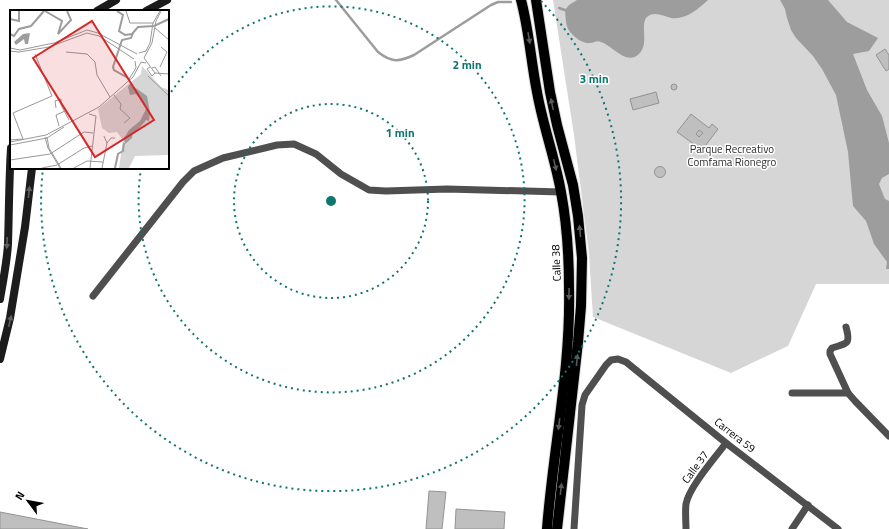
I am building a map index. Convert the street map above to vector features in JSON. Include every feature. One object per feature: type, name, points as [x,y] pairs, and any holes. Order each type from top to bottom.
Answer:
[{"type":"main road","name":"Calle 38","points":[[521,0],[537,92],[561,192],[568,242],[570,289],[568,346],[547,529]]},
{"type":"main road","points":[[536,0],[550,92],[573,185],[582,258],[581,306],[578,342],[557,529]]},
{"type":"street","points":[[99,10],[116,0]]},
{"type":"street","points":[[148,10],[167,0]]},
{"type":"street","points":[[93,296],[194,171],[224,158],[277,145],[294,144],[316,154],[341,174],[369,190],[386,191],[447,189],[561,192]]},
{"type":"street","points":[[0,299],[8,245],[10,158]]},
{"type":"street","points":[[0,359],[10,318],[25,227],[32,169]]},
{"type":"street","points":[[846,327],[849,337],[848,342],[832,348],[830,354],[848,393],[889,436]]},
{"type":"street","name":"Carrera 59","points":[[574,529],[582,405],[585,395],[606,365],[611,360],[618,359],[626,362],[726,443],[838,529]]},
{"type":"street","points":[[792,393],[848,393]]},
{"type":"street","name":"Calle 37","points":[[686,529],[686,504],[689,495],[696,482],[726,443]]},
{"type":"street","points":[[792,529],[808,505]]},
{"type":"green space","name":"Parque Recreativo Comfama Rionegro","points":[[553,0],[889,0],[889,284],[816,284],[788,346],[731,373],[593,317],[589,254],[574,135]]},
{"type":"shaded area","points":[[577,0],[708,0],[687,16],[671,18],[655,14],[650,15],[644,22],[644,44],[642,49],[639,54],[629,58],[624,57],[600,41],[591,43],[583,42],[570,32],[566,24],[565,10],[569,5]]},
{"type":"shaded area","points":[[780,0],[828,0],[847,22],[878,38],[869,51],[853,54],[867,90],[882,116],[889,143],[889,174],[882,178],[879,184],[885,199],[889,201],[889,269],[886,269],[887,262],[874,244],[866,221],[853,206],[848,152],[836,95],[813,56],[796,38],[791,30],[785,9]]},
{"type":"building","points":[[885,49],[889,55],[889,69],[886,71],[876,55]]},
{"type":"building","points":[[674,84],[677,87],[674,90],[671,87]]},
{"type":"building","points":[[656,92],[659,103],[633,110],[630,99]]},
{"type":"building","points":[[691,114],[709,128],[712,124],[718,129],[702,150],[677,132]]},
{"type":"building","points":[[699,130],[703,133],[699,137],[696,134]]},
{"type":"building","points":[[658,167],[662,167],[664,168],[664,176],[658,177],[655,174],[655,170]]},
{"type":"building","points":[[429,491],[446,492],[442,529],[426,529]]},
{"type":"building","points":[[456,509],[505,512],[504,529],[455,529]]},
{"type":"building","points":[[0,512],[88,529],[0,529]]},
{"type":"waterway","points":[[336,0],[378,52],[392,60],[400,60],[414,55],[491,5],[498,2],[511,2]]},
{"type":"waterway","points":[[559,8],[565,10]]}]
